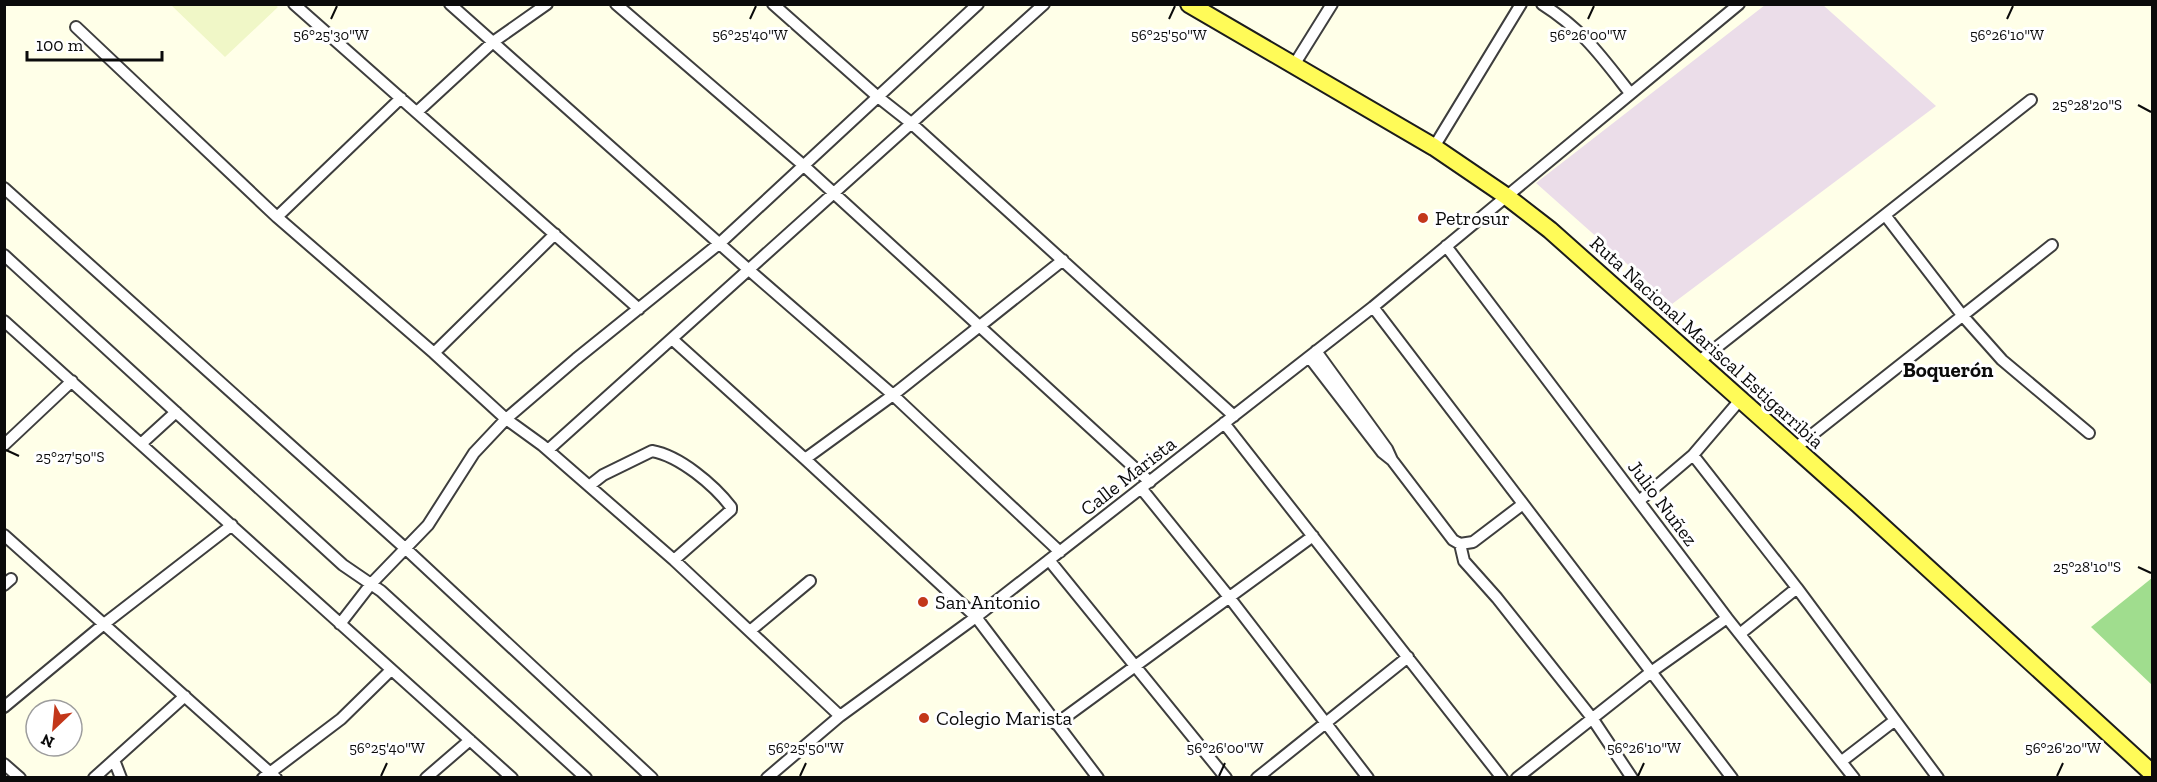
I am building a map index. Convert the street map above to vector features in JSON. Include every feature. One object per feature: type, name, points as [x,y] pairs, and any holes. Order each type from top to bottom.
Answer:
[{"type":"main road","name":"Ruta Nacional Mariscal Estigarribia","points":[[1189,4],[1434,147],[1506,196],[1550,230],[1858,505],[2152,773]]},
{"type":"street","points":[[294,4],[639,309]]},
{"type":"street","points":[[450,4],[748,270],[893,395],[1060,552]]},
{"type":"street","points":[[417,112],[494,42],[547,4]]},
{"type":"street","points":[[616,4],[803,165],[981,327],[1145,485],[1368,777]]},
{"type":"street","points":[[773,4],[910,123],[1063,261],[1229,420],[1313,536],[1502,777]]},
{"type":"street","points":[[340,624],[370,584],[428,525],[474,453],[506,419],[576,359],[720,243],[978,4]]},
{"type":"street","points":[[548,450],[1044,4]]},
{"type":"street","points":[[1294,65],[1332,4]]},
{"type":"street","points":[[1434,147],[1521,4]]},
{"type":"street","points":[[1542,4],[1561,16],[1588,40],[1630,93]]},
{"type":"street","name":"Calle Marista","points":[[767,777],[840,716],[976,617],[1373,307],[1739,4]]},
{"type":"street","points":[[76,27],[277,217],[434,353],[506,419],[548,450],[674,560],[840,716]]},
{"type":"street","points":[[277,217],[401,98]]},
{"type":"street","points":[[1698,362],[2031,100]]},
{"type":"street","points":[[4,188],[406,549],[652,777]]},
{"type":"street","points":[[1885,215],[1962,315],[2002,360],[2089,433]]},
{"type":"street","points":[[434,353],[555,234]]},
{"type":"street","points":[[1794,449],[2052,245]]},
{"type":"street","name":"Julio Nuñez","points":[[1446,246],[1727,618],[1854,777]]},
{"type":"street","points":[[4,255],[343,565],[381,591],[586,777]]},
{"type":"street","points":[[805,459],[893,395],[1063,261]]},
{"type":"street","points":[[1373,307],[1732,777]]},
{"type":"street","points":[[4,321],[512,777]]},
{"type":"street","points":[[672,339],[976,617],[1098,777]]},
{"type":"street","points":[[1313,354],[1382,452],[1392,460],[1453,540],[1460,544],[1473,542],[1523,504]]},
{"type":"street","points":[[4,445],[72,381]]},
{"type":"street","points":[[1639,501],[1693,454],[1740,400]]},
{"type":"street","points":[[142,443],[176,412]]},
{"type":"street","points":[[589,486],[603,475],[652,451],[673,458],[717,489],[731,510],[674,560]]},
{"type":"street","points":[[1693,454],[1797,588],[1938,777]]},
{"type":"street","points":[[4,707],[104,624],[232,525]]},
{"type":"street","points":[[4,535],[185,696],[270,776],[341,720],[392,670]]},
{"type":"street","points":[[1056,724],[1313,536]]},
{"type":"street","points":[[1460,544],[1464,561],[1497,598],[1592,718],[1632,777]]},
{"type":"street","points":[[1049,560],[1137,665],[1226,777]]},
{"type":"street","points":[[750,631],[810,581]]},
{"type":"street","points":[[1741,633],[1797,588]]},
{"type":"street","points":[[1517,777],[1651,672],[1727,618]]},
{"type":"street","points":[[1257,777],[1407,657]]},
{"type":"street","points":[[94,777],[185,696]]},
{"type":"street","points":[[1842,761],[1894,721]]},
{"type":"street","points":[[426,777],[470,740]]},
{"type":"street","points":[[114,760],[121,777]]},
{"type":"street","points":[[4,764],[20,777]]},
{"type":"shaded area","points":[[1765,5],[1823,5],[1936,106],[1672,304],[1536,183]]},
{"type":"green space","points":[[171,5],[275,5],[278,7],[225,57]]},
{"type":"green space","points":[[2152,578],[2152,685],[2091,627]]},
{"type":"place","name":"Petrosur","points":[[1423,218]]},
{"type":"place","name":"San Antonio","points":[[923,602]]},
{"type":"place","name":"Colegio Marista","points":[[924,718]]},
{"type":"district","name":"Boquerón","points":[[1948,369]]}]
